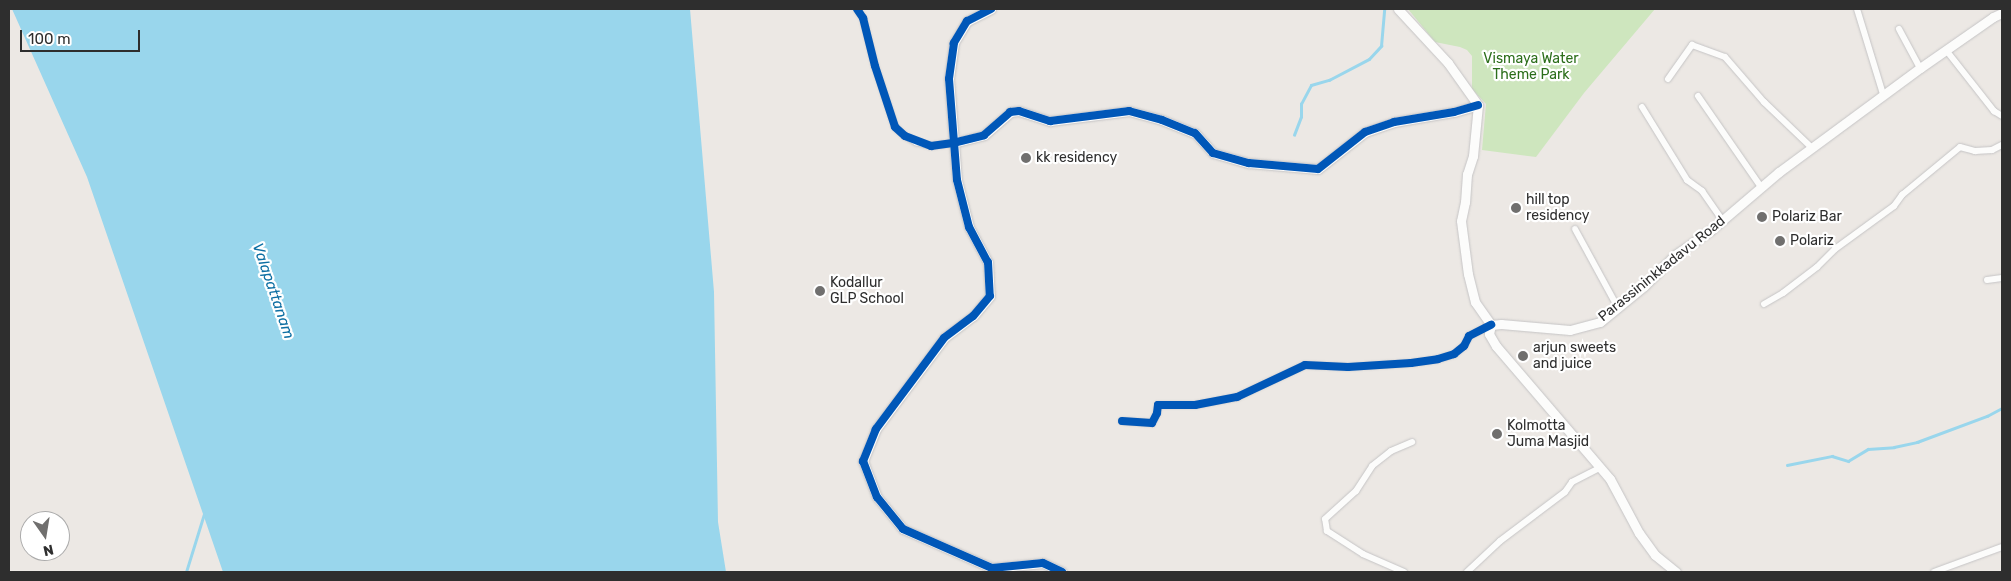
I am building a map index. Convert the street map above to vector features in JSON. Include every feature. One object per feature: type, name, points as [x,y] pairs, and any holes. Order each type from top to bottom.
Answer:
[{"type":"street","points":[[857,9],[863,18],[875,66],[895,126],[905,136],[916,142],[931,146],[953,143],[984,135],[1010,112],[1019,111],[1050,121],[1129,111],[1162,120],[1195,133],[1213,153],[1249,163],[1318,169],[1365,132],[1394,122],[1431,114],[1454,112],[1478,105]]},
{"type":"street","points":[[991,9],[966,21],[954,43],[949,79],[957,180],[969,227],[988,262],[990,296],[973,316],[944,338],[876,429],[863,461],[877,497],[903,530],[992,568],[1043,564],[1062,572]]},
{"type":"street","points":[[1398,9],[1448,63],[1478,105],[1473,156],[1467,174],[1466,202],[1461,221],[1470,289],[1474,302],[1490,325],[1490,334],[1510,364],[1610,479],[1639,533],[1655,555],[1676,572]]},
{"type":"street","points":[[1859,10],[1883,94]]},
{"type":"street","name":"Parassininkkadavu Road","points":[[1490,325],[1501,324],[1570,330],[1600,322],[1618,308],[1675,255],[1722,220],[1761,187],[1883,94],[1993,17],[2002,13]]},
{"type":"street","points":[[1899,29],[1920,68]]},
{"type":"street","points":[[1668,79],[1692,45],[1725,57],[1764,102],[1812,148]]},
{"type":"street","points":[[1946,50],[1994,111],[2002,116]]},
{"type":"street","points":[[1698,96],[1761,187]]},
{"type":"street","points":[[1642,107],[1687,180],[1702,191],[1722,220]]},
{"type":"street","points":[[1764,304],[1783,293],[1817,267],[1835,249],[1894,206],[1902,195],[1960,147],[1975,151],[1992,150],[2002,145]]},
{"type":"street","points":[[1575,229],[1618,308]]},
{"type":"street","points":[[1987,280],[2002,278]]},
{"type":"street","points":[[1122,421],[1152,423],[1157,413],[1158,405],[1195,405],[1236,397],[1305,365],[1348,367],[1410,363],[1438,359],[1454,354],[1464,346],[1469,336],[1490,325]]},
{"type":"street","points":[[1404,572],[1363,554],[1327,531],[1325,518],[1356,491],[1372,466],[1390,450],[1412,442]]},
{"type":"street","points":[[1467,572],[1500,540],[1565,492],[1572,482],[1600,468]]},
{"type":"street","points":[[1934,572],[2002,547]]},
{"type":"green space","name":"Vismaya Water Theme Park","points":[[1408,9],[1655,9],[1584,93],[1536,157],[1482,150],[1486,104],[1472,89],[1472,56],[1467,50],[1460,47],[1435,42]]},
{"type":"water","name":"Valapattanam","points":[[12,9],[690,9],[714,292],[718,522],[726,572],[223,572],[87,177]]},
{"type":"waterway","points":[[1294,135],[1301,117],[1301,104],[1311,85],[1329,80],[1369,59],[1381,46],[1384,9]]},
{"type":"waterway","points":[[1787,465],[1832,456],[1848,461],[1868,449],[1894,447],[1917,442],[1987,416],[2002,408]]},
{"type":"waterway","points":[[186,572],[204,514]]},
{"type":"cycle path","points":[[857,9],[863,18],[875,66],[895,127],[905,136],[931,146],[953,143],[984,135],[1010,112],[1019,111],[1050,121],[1129,111],[1162,120],[1195,133],[1213,153],[1249,163],[1318,169],[1365,132],[1394,122],[1454,112],[1478,105]]},
{"type":"cycle path","points":[[991,9],[967,21],[954,43],[949,79],[957,180],[969,227],[988,262],[990,296],[973,316],[944,338],[876,429],[863,461],[877,497],[903,529],[992,568],[1043,563],[1062,572]]},
{"type":"cycle path","points":[[1122,421],[1152,423],[1157,413],[1158,405],[1195,405],[1237,397],[1305,365],[1348,367],[1411,363],[1438,359],[1454,354],[1464,346],[1469,336],[1491,325]]},
{"type":"place","name":"kk residency","points":[[1026,158]]},
{"type":"place","name":"hill top residency","points":[[1516,208]]},
{"type":"place","name":"Polariz Bar","points":[[1762,217]]},
{"type":"place","name":"Polariz","points":[[1780,241]]},
{"type":"place","name":"Kodallur GLP School","points":[[820,291]]},
{"type":"place","name":"arjun sweets and juice","points":[[1523,356]]},
{"type":"place","name":"Kolmotta Juma Masjid","points":[[1497,434]]}]
